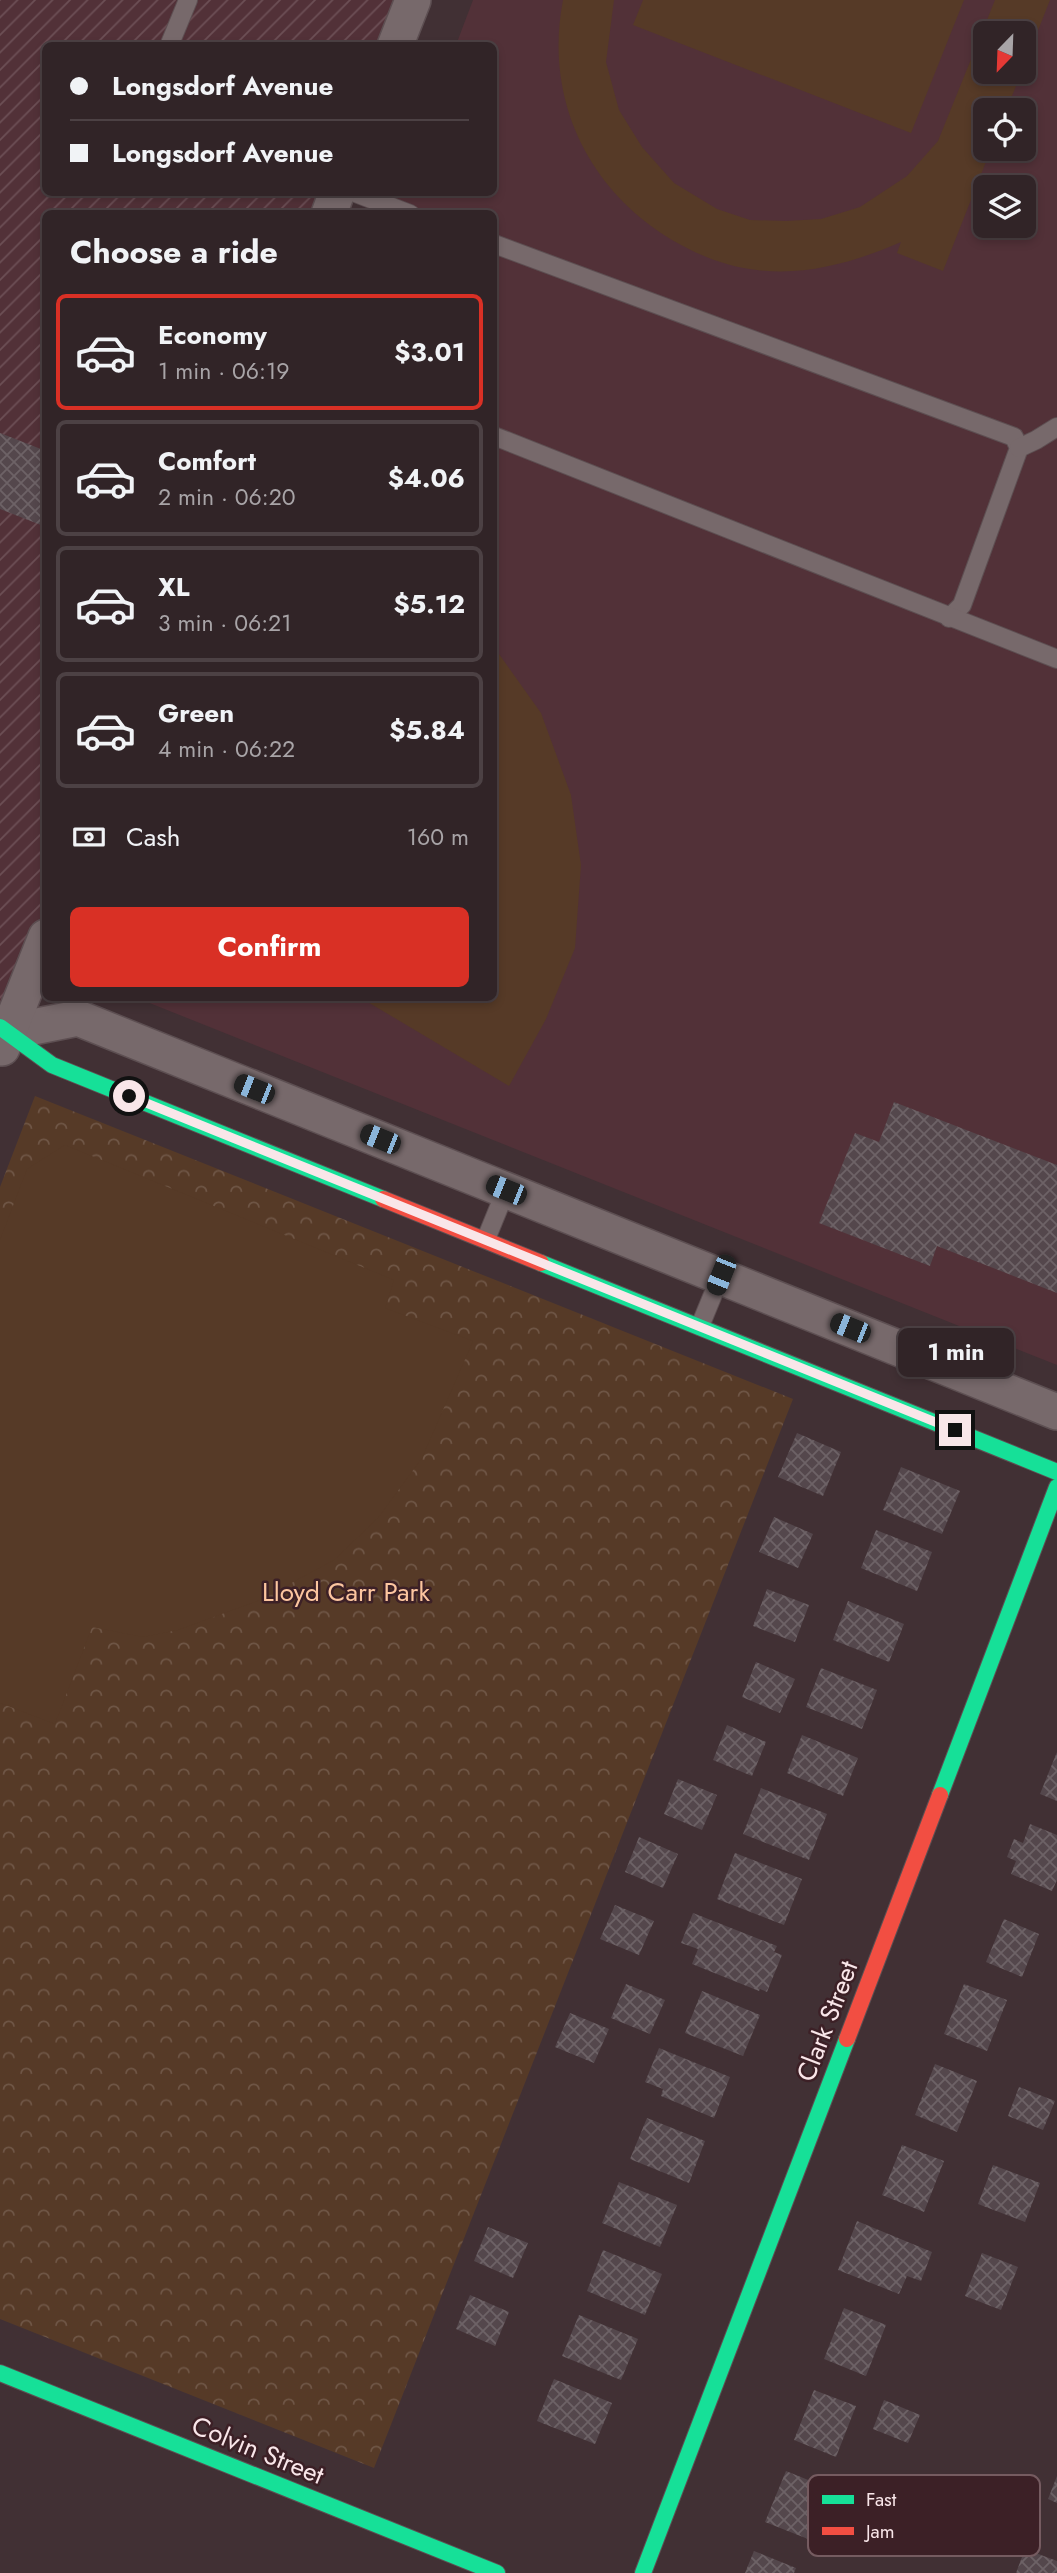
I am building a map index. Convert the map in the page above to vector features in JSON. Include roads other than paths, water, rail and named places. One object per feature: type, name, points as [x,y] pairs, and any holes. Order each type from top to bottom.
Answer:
[{"type":"street","points":[[397,42],[413,0]]},
{"type":"street","points":[[3,1038],[42,946]]},
{"type":"street","points":[[3,1038],[78,1018],[1057,1412]]},
{"type":"street","points":[[3,1038],[52,1065],[1057,1472]]},
{"type":"street","name":"Clark Street","points":[[643,2573],[1057,1487]]},
{"type":"street","name":"Colvin Street","points":[[0,2373],[497,2573]]},
{"type":"lane","points":[[171,42],[188,0]]},
{"type":"lane","points":[[364,196],[400,210]]},
{"type":"lane","points":[[497,245],[1016,442],[1036,440],[1057,427]]},
{"type":"lane","points":[[497,437],[1057,659]]},
{"type":"lane","points":[[949,618],[962,605],[1016,442]]},
{"type":"lane","points":[[486,1240],[506,1190]]},
{"type":"lane","points":[[700,1326],[721,1275]]},
{"type":"park label","name":"Lloyd Carr Park","points":[[346,1592]]}]
